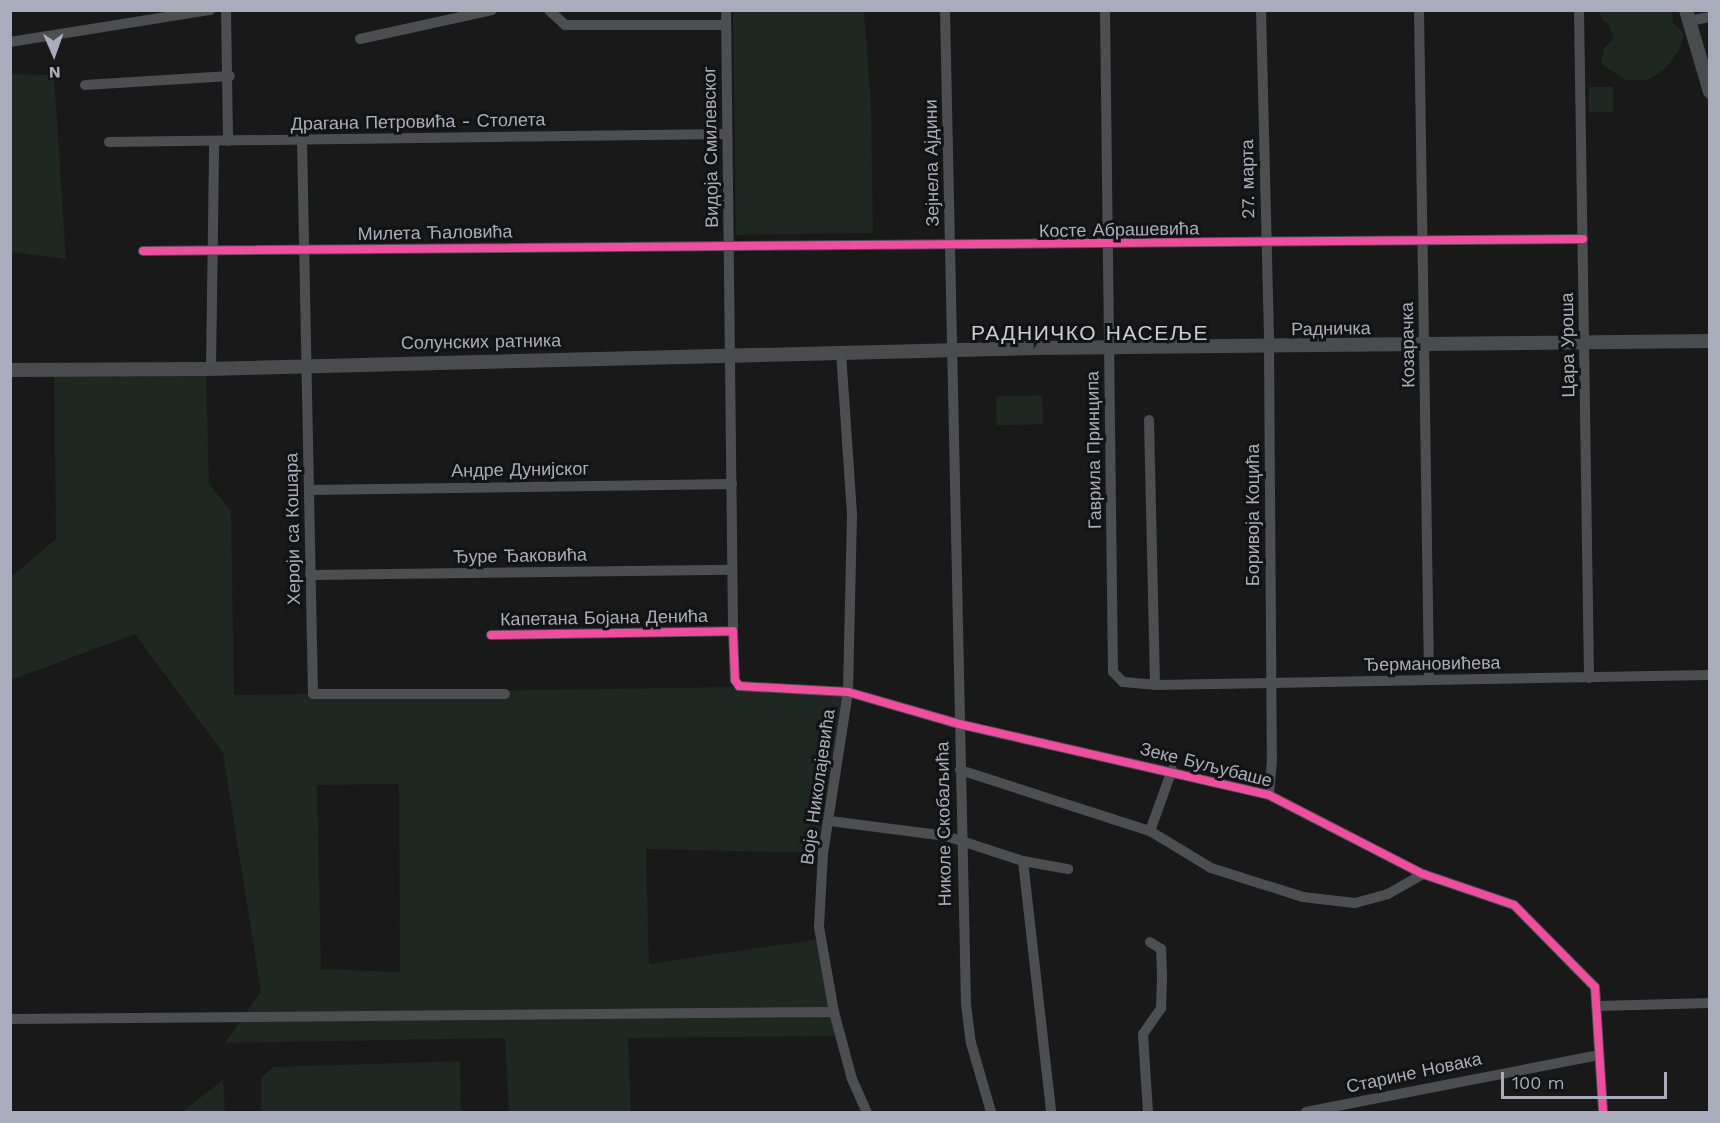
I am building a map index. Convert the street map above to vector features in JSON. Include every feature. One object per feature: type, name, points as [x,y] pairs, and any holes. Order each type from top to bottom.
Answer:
[{"type":"main road","points":[[1688,16],[1710,92]]},
{"type":"main road","name":"Радничка","points":[[952,351],[1710,341]]},
{"type":"main road","name":"Солунских ратника","points":[[10,370],[211,369],[306,364],[952,351]]},
{"type":"street","points":[[10,42],[210,10]]},
{"type":"street","points":[[226,10],[230,76],[228,141]]},
{"type":"street","points":[[360,39],[492,10]]},
{"type":"street","points":[[549,10],[565,24],[726,25]]},
{"type":"street","name":"Видоја Смилевског","points":[[726,10],[730,354]]},
{"type":"street","name":"Зејнела Ајдини","points":[[945,10],[952,351]]},
{"type":"street","name":"Гаврила Принципа","points":[[1104,10],[1113,672]]},
{"type":"street","name":"27. марта","points":[[1261,10],[1269,348]]},
{"type":"street","name":"Козарачка","points":[[1419,10],[1429,680]]},
{"type":"street","name":"Цара Уроша","points":[[1579,10],[1589,678]]},
{"type":"street","points":[[1688,16],[1710,16]]},
{"type":"street","points":[[85,85],[230,76]]},
{"type":"street","name":"Драгана Петровића - Столета","points":[[109,142],[727,134]]},
{"type":"street","points":[[211,369],[209,297],[215,248],[214,141]]},
{"type":"street","name":"Хероји са Кошара","points":[[302,141],[302,249],[313,694],[505,693]]},
{"type":"street","name":"Косте Абрашевића","points":[[728,244],[1108,246],[1583,239]]},
{"type":"street","name":"Милета Ћаловића","points":[[142,251],[215,248],[728,244]]},
{"type":"street","name":"Боривоја Коцића","points":[[1269,348],[1271,683]]},
{"type":"street","name":"Николе Скобаљића","points":[[952,351],[960,840],[966,1004],[971,1043],[991,1113]]},
{"type":"street","name":"Воје Николајевића","points":[[841,352],[852,514],[848,692],[830,821],[823,853],[819,927],[834,1012],[852,1079],[867,1113]]},
{"type":"street","points":[[730,354],[733,631]]},
{"type":"street","points":[[1149,420],[1155,685]]},
{"type":"street","name":"Андре Дунијског","points":[[309,490],[732,484]]},
{"type":"street","name":"Ђуре Ђаковића","points":[[310,575],[732,570]]},
{"type":"street","name":"Капетана Бојана Денића","points":[[491,635],[733,631],[735,680],[739,686],[848,692]]},
{"type":"street","name":"Ђермановићева","points":[[1113,672],[1124,682],[1155,685],[1710,675]]},
{"type":"street","name":"Зеке Буљубаше","points":[[1269,795],[1271,683]]},
{"type":"street","name":"Зеке Буљубаше","points":[[848,692],[959,724],[1172,770],[1269,795],[1423,874],[1514,904],[1595,987],[1603,1113]]},
{"type":"street","points":[[960,770],[1150,831],[1218,871],[1303,897],[1340,903],[1388,894],[1423,874]]},
{"type":"street","name":"Зеке Буљубаше","points":[[1150,831],[1172,770]]},
{"type":"street","points":[[830,821],[960,840],[1023,861],[1068,869]]},
{"type":"street","points":[[1023,861],[1051,1113]]},
{"type":"street","points":[[1148,1113],[1143,1034],[1161,1008],[1162,975],[1161,949],[1150,942]]},
{"type":"street","points":[[1598,1006],[1710,1003]]},
{"type":"street","points":[[10,1019],[834,1012]]},
{"type":"street","name":"Старине Новака","points":[[1306,1113],[1600,1055]]},
{"type":"shaded area","points":[[733,11],[864,11],[871,105],[873,233],[736,235]]},
{"type":"shaded area","points":[[1598,11],[1672,11],[1673,23],[1684,34],[1679,50],[1665,69],[1648,80],[1626,80],[1601,64],[1604,48],[1614,38],[1608,22],[1604,22]]},
{"type":"shaded area","points":[[11,74],[54,75],[66,259],[11,252]]},
{"type":"shaded area","points":[[1589,87],[1613,87],[1613,112],[1589,112]]},
{"type":"shaded area","points":[[206,369],[209,484],[231,511],[234,695],[731,687],[848,692],[823,853],[646,849],[649,964],[819,939],[841,1036],[628,1038],[631,1112],[509,1112],[505,1038],[225,1043],[261,992],[223,753],[135,634],[11,680],[11,577],[56,539],[54,370]],"holes":[[[399,784],[400,972],[321,969],[317,785]]]},
{"type":"shaded area","points":[[1042,395],[1043,424],[997,426],[996,397]]},
{"type":"shaded area","points":[[460,1061],[461,1112],[261,1112],[261,1078],[273,1067]]},
{"type":"shaded area","points":[[223,1080],[225,1112],[182,1112]]},
{"type":"cycle path","points":[[143,251],[1583,239]]},
{"type":"cycle path","points":[[491,635],[733,631],[735,680],[739,686],[848,692],[959,724],[1269,795],[1423,874],[1514,905],[1595,987],[1603,1112]]},
{"type":"district","name":"РАДНИЧКО НАСЕЉЕ","points":[[1090,333]]}]
